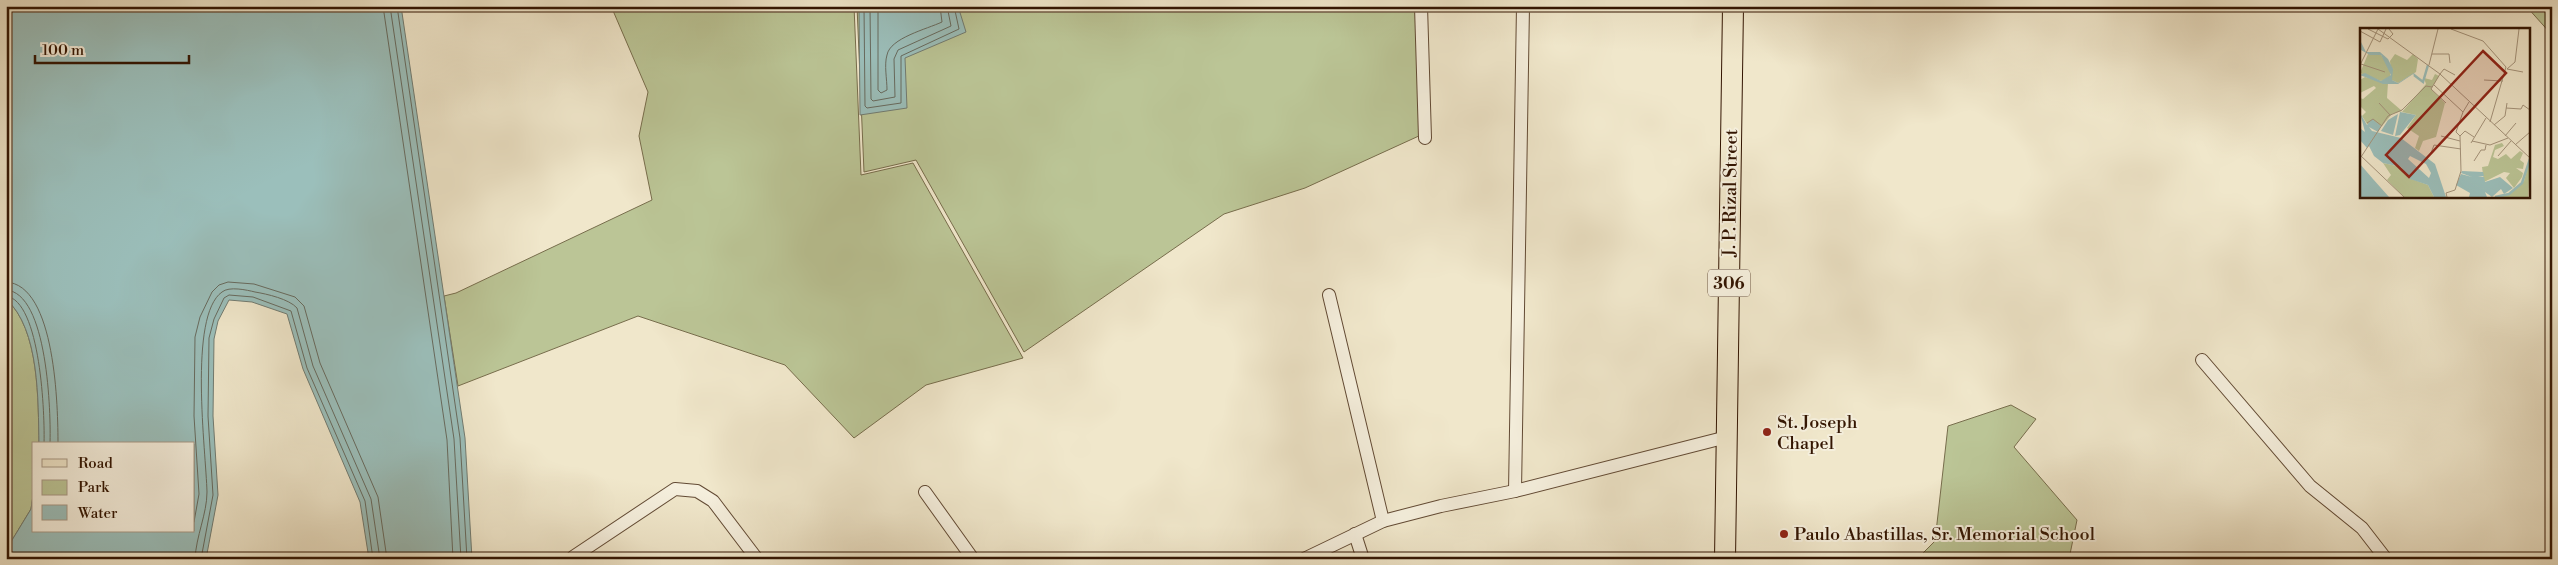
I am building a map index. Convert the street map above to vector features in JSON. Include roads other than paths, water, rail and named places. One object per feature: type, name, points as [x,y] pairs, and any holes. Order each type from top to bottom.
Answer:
[{"type":"main road","name":"J. P. Rizal Street","points":[[1725,559],[1733,6]]},
{"type":"street","points":[[1421,6],[1425,138]]},
{"type":"street","points":[[1516,492],[1523,6]]},
{"type":"street","points":[[1329,295],[1383,521]]},
{"type":"street","points":[[2202,360],[2310,486],[2362,528],[2386,559]]},
{"type":"street","points":[[1304,559],[1383,521],[1432,508],[1516,492],[1727,438]]},
{"type":"street","points":[[573,557],[675,489],[697,490],[713,501],[757,559]]},
{"type":"street","points":[[926,492],[973,559]]},
{"type":"street","points":[[1355,534],[1363,559]]},
{"type":"water","points":[[6,6],[401,6],[465,438],[472,559],[369,559],[360,502],[303,369],[287,314],[252,302],[229,300],[218,321],[214,339],[213,416],[218,495],[206,559],[6,559],[6,550],[31,509],[32,502],[32,532],[195,532],[195,442],[39,442],[37,388],[31,347],[17,312],[6,299]]},
{"type":"water","points":[[859,6],[958,6],[966,32],[905,58],[907,108],[860,115]]},
{"type":"place","name":"St. Joseph Chapel","points":[[1767,432]]},
{"type":"place","name":"Paulo Abastillas, Sr. Memorial School","points":[[1784,534]]}]
